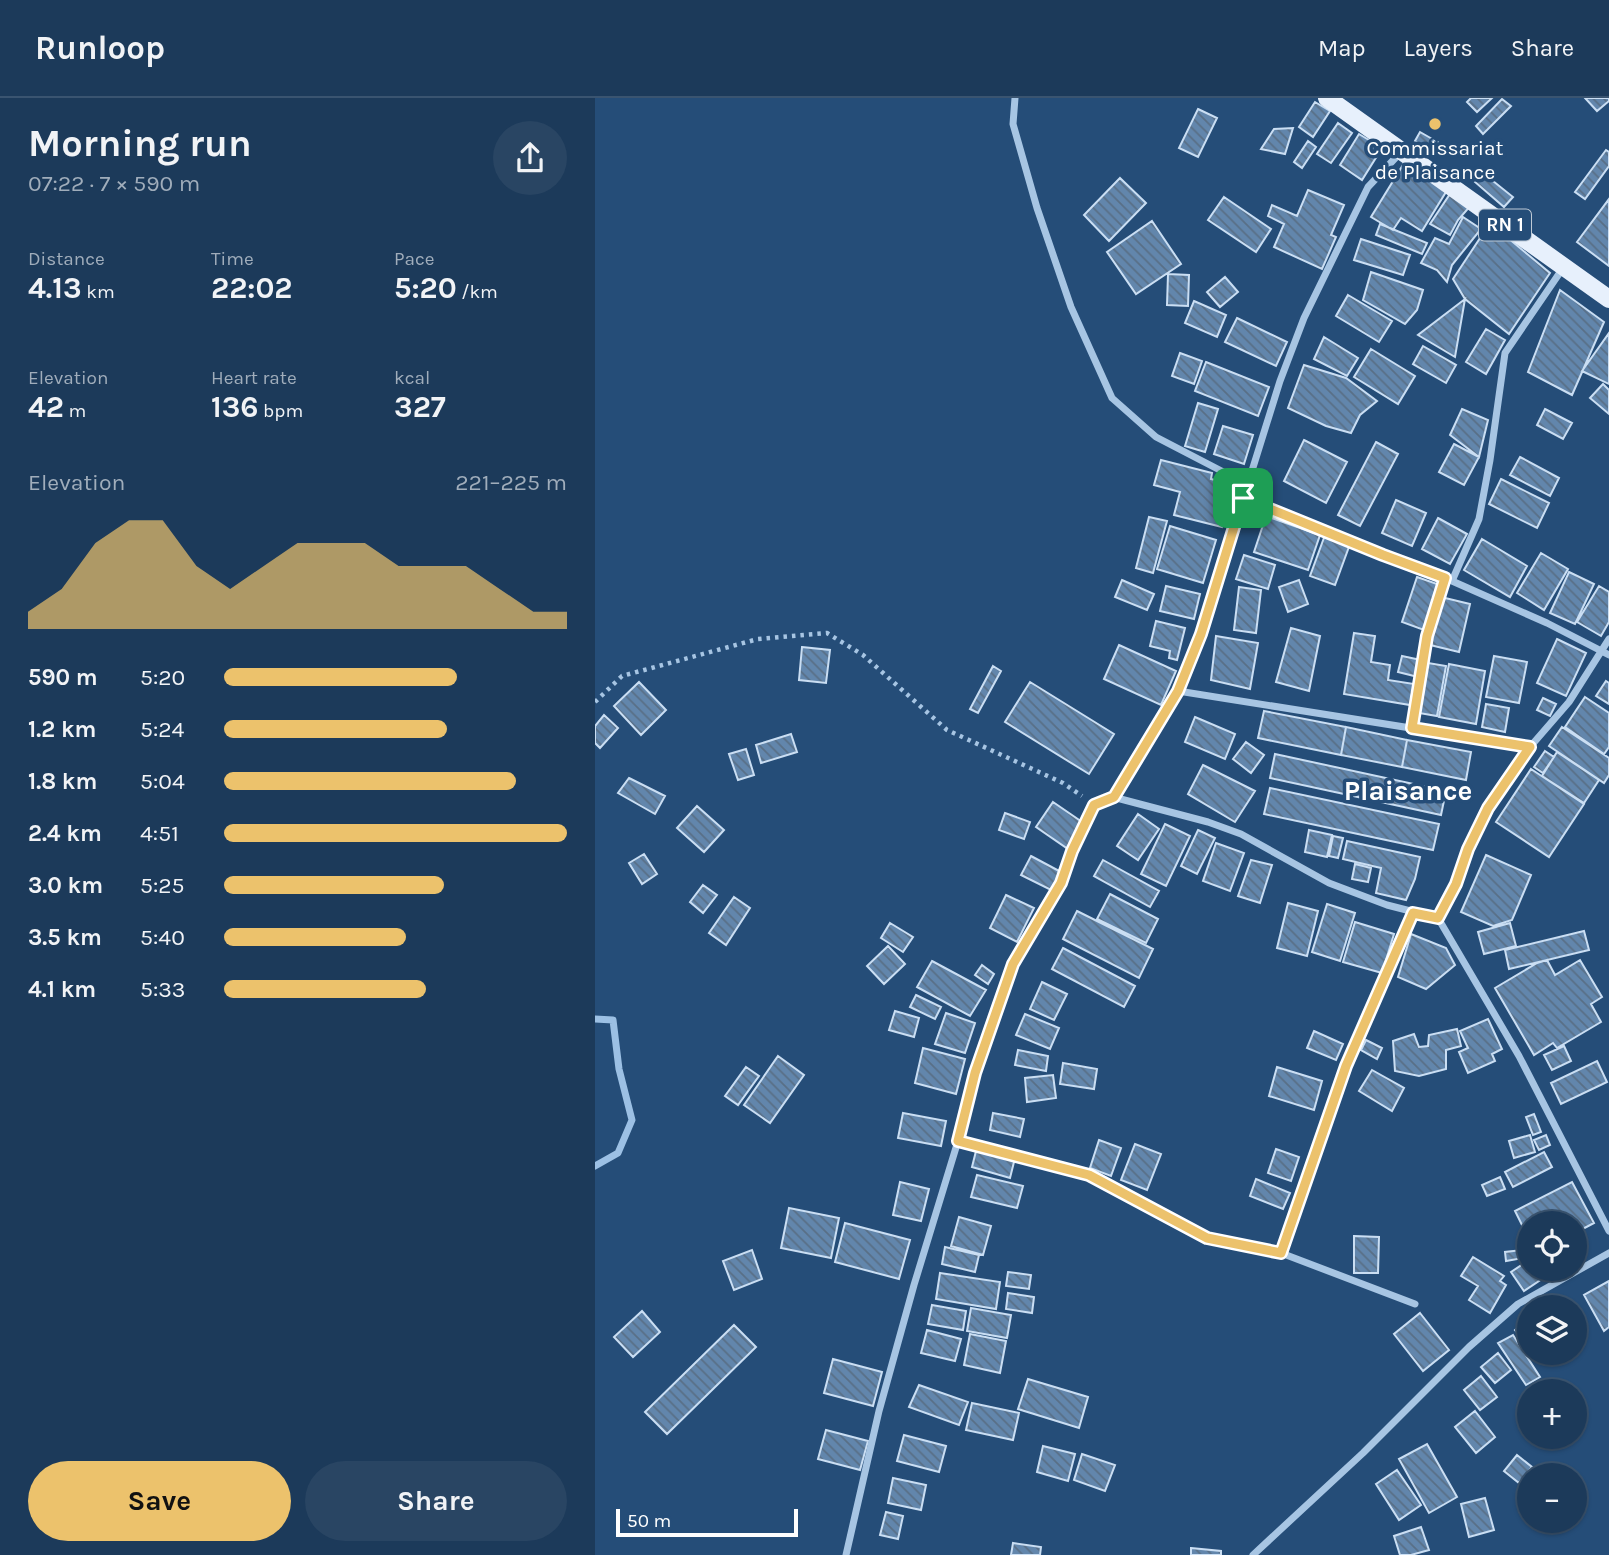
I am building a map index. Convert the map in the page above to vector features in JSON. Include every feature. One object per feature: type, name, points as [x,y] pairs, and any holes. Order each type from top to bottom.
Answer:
[{"type":"main road","name":"RN 1","points":[[1327,98],[1609,299]]},
{"type":"street","points":[[1015,98],[1013,124],[1037,208],[1071,307],[1112,398],[1156,437],[1235,478],[1243,498],[1448,579],[1547,623],[1605,653]]},
{"type":"street","points":[[1114,797],[1178,691],[1201,634],[1280,381],[1304,318],[1368,187],[1401,152]]},
{"type":"street","points":[[1448,579],[1479,519],[1505,353],[1565,266]]},
{"type":"street","points":[[1438,918],[1456,884],[1468,849],[1488,808],[1530,747],[1569,702],[1605,653],[1609,639]]},
{"type":"street","points":[[1178,691],[1530,747]]},
{"type":"street","points":[[846,1555],[879,1411],[958,1141],[975,1073],[1013,964],[1061,883],[1072,851],[1094,805],[1114,797],[1208,822],[1241,834],[1329,883],[1413,913],[1438,918],[1519,1056],[1609,1231]]},
{"type":"street","points":[[1281,1253],[1346,1066],[1413,913]]},
{"type":"street","points":[[958,1141],[1089,1175],[1207,1238],[1281,1253],[1415,1304]]},
{"type":"street","points":[[1253,1555],[1363,1454],[1469,1347],[1518,1304],[1609,1253]]},
{"type":"path","points":[[1412,728],[1427,636],[1448,579]]},
{"type":"path","points":[[595,702],[622,676],[758,639],[827,633],[863,654],[947,730],[1063,783],[1094,805]]},
{"type":"building","points":[[1471,98],[1492,98],[1477,112],[1467,102]]},
{"type":"building","points":[[1585,98],[1609,98],[1609,101],[1597,111]]},
{"type":"building","points":[[1502,99],[1511,106],[1483,134],[1476,126]]},
{"type":"building","points":[[1315,102],[1330,111],[1313,137],[1299,127]]},
{"type":"building","points":[[1198,109],[1217,118],[1198,157],[1179,148]]},
{"type":"building","points":[[1338,123],[1352,133],[1331,163],[1317,154]]},
{"type":"building","points":[[1293,128],[1285,154],[1261,149],[1274,129]]},
{"type":"building","points":[[1420,132],[1441,144],[1435,153],[1415,141]]},
{"type":"building","points":[[1359,134],[1382,148],[1362,180],[1340,165]]},
{"type":"building","points":[[1308,141],[1316,147],[1302,168],[1294,162]]},
{"type":"building","points":[[1606,150],[1609,152],[1609,166],[1585,199],[1575,192]]},
{"type":"building","points":[[1406,160],[1449,187],[1422,231],[1401,218],[1393,230],[1371,217]]},
{"type":"building","points":[[1483,173],[1513,197],[1504,207],[1475,182]]},
{"type":"building","points":[[1120,178],[1146,203],[1109,241],[1084,215]]},
{"type":"building","points":[[1308,190],[1344,205],[1331,235],[1336,237],[1322,269],[1274,247],[1284,224],[1268,216],[1272,205],[1297,216]]},
{"type":"building","points":[[1452,191],[1472,204],[1458,220],[1450,235],[1430,224]]},
{"type":"building","points":[[1224,197],[1271,229],[1256,252],[1208,220]]},
{"type":"building","points":[[1609,199],[1609,266],[1577,242]]},
{"type":"building","points":[[1463,217],[1481,229],[1452,265],[1447,282],[1437,270],[1421,263],[1435,238],[1449,244]]},
{"type":"building","points":[[1152,221],[1181,264],[1136,294],[1107,252]]},
{"type":"building","points":[[1490,223],[1550,273],[1509,334],[1465,299],[1453,279]]},
{"type":"building","points":[[1380,224],[1427,243],[1422,254],[1376,235]]},
{"type":"building","points":[[1361,239],[1410,255],[1403,275],[1354,260]]},
{"type":"building","points":[[1371,272],[1423,290],[1417,310],[1405,324],[1363,300]]},
{"type":"building","points":[[1168,274],[1189,275],[1188,306],[1167,305]]},
{"type":"building","points":[[1225,277],[1238,292],[1220,307],[1207,292]]},
{"type":"building","points":[[1560,290],[1604,322],[1572,395],[1528,372]]},
{"type":"building","points":[[1348,295],[1392,321],[1379,342],[1336,316]]},
{"type":"building","points":[[1465,299],[1455,357],[1418,335]]},
{"type":"building","points":[[1194,301],[1226,315],[1217,337],[1185,323]]},
{"type":"building","points":[[1237,318],[1287,342],[1276,366],[1225,342]]},
{"type":"building","points":[[1486,329],[1505,340],[1486,374],[1466,362]]},
{"type":"building","points":[[1609,333],[1609,384],[1582,371]]},
{"type":"building","points":[[1324,337],[1358,358],[1347,376],[1314,359]]},
{"type":"building","points":[[1423,346],[1456,365],[1446,383],[1413,364]]},
{"type":"building","points":[[1371,349],[1415,376],[1398,404],[1354,377]]},
{"type":"building","points":[[1180,353],[1202,361],[1194,384],[1172,376]]},
{"type":"building","points":[[1206,362],[1269,387],[1258,416],[1195,391]]},
{"type":"building","points":[[1304,365],[1346,378],[1377,401],[1360,415],[1351,433],[1326,426],[1288,408]]},
{"type":"building","points":[[1603,384],[1609,390],[1609,414],[1590,398]]},
{"type":"building","points":[[1198,403],[1218,409],[1205,452],[1185,446]]},
{"type":"building","points":[[1462,409],[1488,420],[1479,457],[1450,435]]},
{"type":"building","points":[[1545,409],[1572,423],[1563,439],[1537,425]]},
{"type":"building","points":[[1223,426],[1253,435],[1244,464],[1214,454]]},
{"type":"building","points":[[1304,440],[1347,462],[1326,503],[1284,481]]},
{"type":"building","points":[[1376,442],[1398,454],[1360,526],[1338,515]]},
{"type":"building","points":[[1454,444],[1479,457],[1464,485],[1439,472]]},
{"type":"building","points":[[1520,457],[1559,478],[1550,496],[1510,475]]},
{"type":"building","points":[[1161,460],[1212,473],[1211,479],[1233,485],[1222,527],[1174,515],[1180,492],[1154,485]]},
{"type":"building","points":[[1501,479],[1549,503],[1537,528],[1489,504]]},
{"type":"building","points":[[1396,500],[1426,513],[1412,546],[1382,533]]},
{"type":"building","points":[[1266,516],[1320,535],[1308,570],[1254,552]]},
{"type":"building","points":[[1149,517],[1167,521],[1153,573],[1136,568]]},
{"type":"building","points":[[1438,518],[1467,534],[1450,564],[1422,549]]},
{"type":"building","points":[[1170,526],[1216,540],[1203,583],[1157,569]]},
{"type":"building","points":[[1325,535],[1350,544],[1335,585],[1310,576]]},
{"type":"building","points":[[1482,539],[1527,566],[1510,597],[1464,570]]},
{"type":"building","points":[[1541,553],[1568,569],[1544,610],[1517,593]]},
{"type":"building","points":[[1244,555],[1275,565],[1268,589],[1236,579]]},
{"type":"building","points":[[1569,572],[1594,584],[1575,624],[1550,613]]},
{"type":"building","points":[[1417,577],[1440,585],[1424,630],[1402,622]]},
{"type":"building","points":[[1122,580],[1154,594],[1147,610],[1115,597]]},
{"type":"building","points":[[1299,580],[1308,604],[1288,612],[1279,587]]},
{"type":"building","points":[[1166,586],[1200,594],[1194,619],[1160,611]]},
{"type":"building","points":[[1599,586],[1609,592],[1609,622],[1601,636],[1577,622]]},
{"type":"building","points":[[1239,587],[1261,590],[1256,633],[1234,630]]},
{"type":"building","points":[[1441,597],[1470,604],[1459,652],[1430,645]]},
{"type":"building","points":[[1156,621],[1185,628],[1177,660],[1169,658],[1170,651],[1150,646]]},
{"type":"building","points":[[1291,628],[1320,636],[1309,691],[1276,682]]},
{"type":"building","points":[[1354,633],[1375,636],[1371,662],[1390,665],[1388,680],[1414,684],[1410,705],[1344,694]]},
{"type":"building","points":[[1216,636],[1258,643],[1250,689],[1211,680]]},
{"type":"building","points":[[1557,639],[1586,653],[1566,696],[1537,683]]},
{"type":"building","points":[[1119,645],[1176,671],[1161,705],[1104,679]]},
{"type":"building","points":[[802,647],[830,650],[826,683],[799,680]]},
{"type":"building","points":[[1402,656],[1421,660],[1418,677],[1398,672]]},
{"type":"building","points":[[1494,656],[1527,662],[1519,703],[1486,697]]},
{"type":"building","points":[[1428,663],[1446,666],[1437,716],[1419,713]]},
{"type":"building","points":[[1449,664],[1485,671],[1476,724],[1439,717]]},
{"type":"building","points":[[993,666],[1001,671],[978,713],[970,709]]},
{"type":"building","points":[[1606,681],[1609,683],[1609,704],[1596,696]]},
{"type":"building","points":[[639,682],[666,710],[641,735],[614,706]]},
{"type":"building","points":[[1030,682],[1114,734],[1089,774],[1005,722]]},
{"type":"building","points":[[1585,697],[1609,713],[1609,747],[1604,754],[1565,727]]},
{"type":"building","points":[[1543,698],[1556,704],[1550,716],[1537,710]]},
{"type":"building","points":[[1486,704],[1509,708],[1505,732],[1482,727]]},
{"type":"building","points":[[1264,711],[1346,727],[1341,755],[1258,738]]},
{"type":"building","points":[[604,715],[618,728],[600,748],[595,743],[595,726]]},
{"type":"building","points":[[1195,717],[1235,734],[1225,759],[1185,742]]},
{"type":"building","points":[[1346,727],[1407,740],[1402,767],[1341,755]]},
{"type":"building","points":[[1562,727],[1609,758],[1609,775],[1604,783],[1549,746]]},
{"type":"building","points":[[791,734],[797,752],[761,763],[756,745]]},
{"type":"building","points":[[1407,740],[1471,752],[1466,780],[1402,767]]},
{"type":"building","points":[[1246,742],[1264,755],[1251,773],[1233,759]]},
{"type":"building","points":[[746,749],[754,775],[738,780],[729,754]]},
{"type":"building","points":[[1545,751],[1554,757],[1543,773],[1534,767]]},
{"type":"building","points":[[1557,752],[1599,780],[1584,803],[1542,776]]},
{"type":"building","points":[[1275,754],[1446,791],[1441,815],[1270,778]]},
{"type":"building","points":[[1203,765],[1255,791],[1235,822],[1188,794]]},
{"type":"building","points":[[1531,769],[1584,804],[1549,857],[1496,822]]},
{"type":"building","points":[[629,778],[665,796],[655,814],[618,793]]},
{"type":"building","points":[[1270,788],[1439,824],[1433,850],[1264,814]]},
{"type":"building","points":[[1053,802],[1085,824],[1068,849],[1036,827]]},
{"type":"building","points":[[697,806],[724,830],[704,852],[677,828]]},
{"type":"building","points":[[1005,813],[1030,822],[1024,839],[999,830]]},
{"type":"building","points":[[1138,814],[1159,829],[1138,860],[1117,846]]},
{"type":"building","points":[[1165,824],[1190,836],[1166,886],[1141,874]]},
{"type":"building","points":[[1198,830],[1215,838],[1197,874],[1181,866]]},
{"type":"building","points":[[1309,830],[1332,835],[1327,857],[1305,852]]},
{"type":"building","points":[[1333,836],[1343,838],[1338,858],[1329,856]]},
{"type":"building","points":[[1347,841],[1420,857],[1406,900],[1376,893],[1381,868],[1343,859]]},
{"type":"building","points":[[1216,843],[1244,853],[1230,891],[1203,881]]},
{"type":"building","points":[[644,854],[657,874],[642,884],[629,863]]},
{"type":"building","points":[[1486,855],[1531,875],[1512,920],[1493,926],[1461,912]]},
{"type":"building","points":[[1031,856],[1061,872],[1051,890],[1021,875]]},
{"type":"building","points":[[1103,860],[1159,891],[1150,907],[1094,876]]},
{"type":"building","points":[[1251,860],[1272,865],[1260,903],[1238,896]]},
{"type":"building","points":[[1355,864],[1371,868],[1368,882],[1352,879]]},
{"type":"building","points":[[703,885],[717,895],[703,913],[690,902]]},
{"type":"building","points":[[1110,894],[1158,919],[1146,943],[1097,919]]},
{"type":"building","points":[[1006,895],[1034,908],[1017,942],[990,928]]},
{"type":"building","points":[[734,897],[750,908],[726,945],[709,933]]},
{"type":"building","points":[[1288,903],[1318,911],[1307,956],[1277,948]]},
{"type":"building","points":[[1327,904],[1355,913],[1340,961],[1312,952]]},
{"type":"building","points":[[1077,911],[1153,949],[1139,978],[1063,939]]},
{"type":"building","points":[[1355,922],[1394,934],[1382,973],[1343,962]]},
{"type":"building","points":[[890,923],[913,937],[903,952],[881,938]]},
{"type":"building","points":[[1510,923],[1516,946],[1484,954],[1478,932]]},
{"type":"building","points":[[1584,931],[1589,950],[1509,969],[1505,950]]},
{"type":"building","points":[[1411,934],[1446,948],[1455,965],[1426,989],[1398,977]]},
{"type":"building","points":[[888,946],[905,964],[884,984],[867,966]]},
{"type":"building","points":[[1063,948],[1135,986],[1124,1007],[1052,969]]},
{"type":"building","points":[[1547,960],[1555,975],[1580,960],[1602,997],[1591,1004],[1601,1022],[1557,1048],[1553,1043],[1534,1055],[1495,988]]},
{"type":"building","points":[[932,961],[986,990],[970,1016],[917,987]]},
{"type":"building","points":[[982,965],[994,974],[988,984],[975,975]]},
{"type":"building","points":[[1042,982],[1067,994],[1054,1020],[1030,1009]]},
{"type":"building","points":[[916,995],[941,1007],[935,1019],[910,1007]]},
{"type":"building","points":[[895,1011],[919,1018],[914,1037],[889,1030]]},
{"type":"building","points":[[946,1013],[975,1023],[965,1053],[935,1044]]},
{"type":"building","points":[[1025,1014],[1059,1028],[1050,1049],[1016,1035]]},
{"type":"building","points":[[1488,1019],[1502,1049],[1492,1054],[1495,1061],[1468,1073],[1459,1052],[1468,1048],[1460,1031]]},
{"type":"building","points":[[1457,1029],[1461,1046],[1446,1050],[1446,1069],[1419,1076],[1395,1071],[1393,1041],[1414,1034],[1419,1047],[1428,1046],[1429,1035]]},
{"type":"building","points":[[1314,1031],[1343,1044],[1336,1060],[1307,1048]]},
{"type":"building","points":[[1366,1040],[1382,1048],[1377,1059],[1361,1050]]},
{"type":"building","points":[[1564,1046],[1571,1061],[1552,1070],[1544,1055]]},
{"type":"building","points":[[923,1048],[965,1059],[956,1094],[915,1083]]},
{"type":"building","points":[[1018,1050],[1048,1056],[1046,1071],[1015,1065]]},
{"type":"building","points":[[778,1056],[804,1075],[770,1123],[744,1105]]},
{"type":"building","points":[[1597,1061],[1607,1082],[1561,1104],[1551,1083]]},
{"type":"building","points":[[1063,1063],[1097,1069],[1094,1089],[1060,1084]]},
{"type":"building","points":[[746,1067],[759,1076],[738,1105],[725,1096]]},
{"type":"building","points":[[1277,1067],[1322,1081],[1314,1110],[1269,1096]]},
{"type":"building","points":[[1372,1070],[1404,1088],[1392,1111],[1359,1091]]},
{"type":"building","points":[[1053,1075],[1056,1098],[1027,1102],[1025,1078]]},
{"type":"building","points":[[903,1113],[946,1121],[941,1146],[898,1138]]},
{"type":"building","points":[[993,1113],[1024,1119],[1020,1137],[990,1130]]},
{"type":"building","points":[[1534,1114],[1541,1132],[1533,1135],[1526,1117]]},
{"type":"building","points":[[1530,1135],[1535,1152],[1514,1158],[1509,1141]]},
{"type":"building","points":[[1546,1135],[1550,1145],[1539,1150],[1534,1140]]},
{"type":"building","points":[[1099,1140],[1121,1148],[1111,1176],[1090,1168]]},
{"type":"building","points":[[1135,1144],[1161,1154],[1147,1190],[1121,1180]]},
{"type":"building","points":[[977,1147],[1015,1158],[1010,1178],[972,1167]]},
{"type":"building","points":[[1276,1149],[1299,1157],[1291,1181],[1268,1173]]},
{"type":"building","points":[[1544,1152],[1552,1167],[1513,1187],[1505,1172]]},
{"type":"building","points":[[977,1175],[1023,1186],[1017,1208],[971,1197]]},
{"type":"building","points":[[1500,1177],[1505,1189],[1487,1196],[1482,1185]]},
{"type":"building","points":[[1256,1179],[1290,1193],[1283,1209],[1250,1196]]},
{"type":"building","points":[[900,1182],[929,1189],[921,1221],[893,1215]]},
{"type":"building","points":[[1572,1182],[1594,1223],[1587,1227],[1587,1211],[1517,1211],[1517,1215],[1515,1211]]},
{"type":"building","points":[[789,1208],[839,1218],[831,1258],[781,1248]]},
{"type":"building","points":[[959,1217],[991,1226],[983,1255],[951,1246]]},
{"type":"building","points":[[845,1223],[910,1240],[899,1279],[835,1262]]},
{"type":"building","points":[[1354,1236],[1379,1237],[1378,1273],[1354,1273]]},
{"type":"building","points":[[945,1247],[979,1255],[975,1272],[942,1264]]},
{"type":"building","points":[[752,1250],[762,1279],[734,1290],[723,1261]]},
{"type":"building","points":[[1517,1251],[1517,1259],[1506,1261],[1505,1252]]},
{"type":"building","points":[[1473,1257],[1504,1276],[1500,1281],[1506,1285],[1490,1313],[1469,1300],[1478,1286],[1461,1276]]},
{"type":"building","points":[[1517,1268],[1517,1281],[1511,1272]]},
{"type":"building","points":[[1008,1272],[1031,1275],[1029,1289],[1006,1286]]},
{"type":"building","points":[[940,1273],[1000,1282],[996,1309],[936,1299]]},
{"type":"building","points":[[1517,1281],[1539,1281],[1524,1291]]},
{"type":"building","points":[[1609,1281],[1609,1327],[1604,1331],[1587,1300],[1587,1295],[1584,1295]]},
{"type":"building","points":[[1008,1293],[1034,1297],[1032,1313],[1006,1309]]},
{"type":"building","points":[[932,1305],[966,1311],[963,1330],[928,1324]]},
{"type":"building","points":[[971,1308],[1011,1315],[1007,1338],[967,1331]]},
{"type":"building","points":[[642,1311],[660,1332],[633,1357],[614,1337]]},
{"type":"building","points":[[1420,1313],[1449,1350],[1423,1371],[1394,1334]]},
{"type":"building","points":[[734,1325],[756,1347],[667,1434],[645,1412]]},
{"type":"building","points":[[927,1330],[961,1339],[955,1361],[921,1353]]},
{"type":"building","points":[[970,1334],[1006,1341],[1000,1373],[964,1365]]},
{"type":"building","points":[[1513,1335],[1517,1341],[1517,1365],[1532,1365],[1540,1377],[1522,1379],[1498,1343]]},
{"type":"building","points":[[1498,1353],[1511,1370],[1495,1383],[1481,1367]]},
{"type":"building","points":[[833,1359],[882,1372],[873,1406],[824,1393]]},
{"type":"building","points":[[1481,1376],[1497,1397],[1480,1410],[1464,1390]]},
{"type":"building","points":[[1028,1379],[1088,1397],[1079,1428],[1018,1409]]},
{"type":"building","points":[[919,1385],[968,1402],[959,1425],[909,1407]]},
{"type":"building","points":[[972,1403],[1019,1413],[1013,1440],[966,1430]]},
{"type":"building","points":[[1475,1411],[1495,1437],[1476,1453],[1455,1427]]},
{"type":"building","points":[[826,1430],[868,1441],[860,1470],[818,1459]]},
{"type":"building","points":[[904,1435],[946,1446],[939,1472],[897,1461]]},
{"type":"building","points":[[1427,1444],[1457,1497],[1429,1513],[1399,1459]]},
{"type":"building","points":[[1043,1446],[1075,1454],[1068,1481],[1037,1472]]},
{"type":"building","points":[[1082,1454],[1115,1465],[1105,1491],[1074,1480]]},
{"type":"building","points":[[1517,1455],[1527,1463],[1517,1463],[1517,1481],[1504,1471]]},
{"type":"building","points":[[1397,1470],[1421,1505],[1399,1520],[1376,1484]]},
{"type":"building","points":[[893,1478],[926,1485],[921,1510],[888,1503]]},
{"type":"building","points":[[1485,1498],[1494,1530],[1469,1537],[1461,1504]]},
{"type":"building","points":[[886,1512],[903,1516],[898,1539],[880,1535]]},
{"type":"building","points":[[1421,1527],[1429,1550],[1400,1555],[1394,1536]]},
{"type":"building","points":[[1013,1543],[1041,1547],[1040,1555],[1011,1555]]},
{"type":"building","points":[[1191,1548],[1221,1551],[1221,1555],[1191,1555]]},
{"type":"waterway","points":[[595,1019],[613,1020],[619,1069],[632,1120],[618,1153],[595,1166]]},
{"type":"place","name":"Commissariat de Plaisance","points":[[1435,124]]},
{"type":"district","name":"Plaisance","points":[[1408,790]]},
{"type":"route","points":[[1243,498],[1445,578],[1427,636],[1412,728],[1530,747],[1488,808],[1468,849],[1456,884],[1438,918],[1413,913],[1346,1066],[1281,1253],[1207,1238],[1089,1175],[958,1141],[975,1073],[1013,964],[1040,923],[1061,883],[1072,851],[1094,805],[1114,797],[1178,691],[1222,572],[1243,498]]}]
